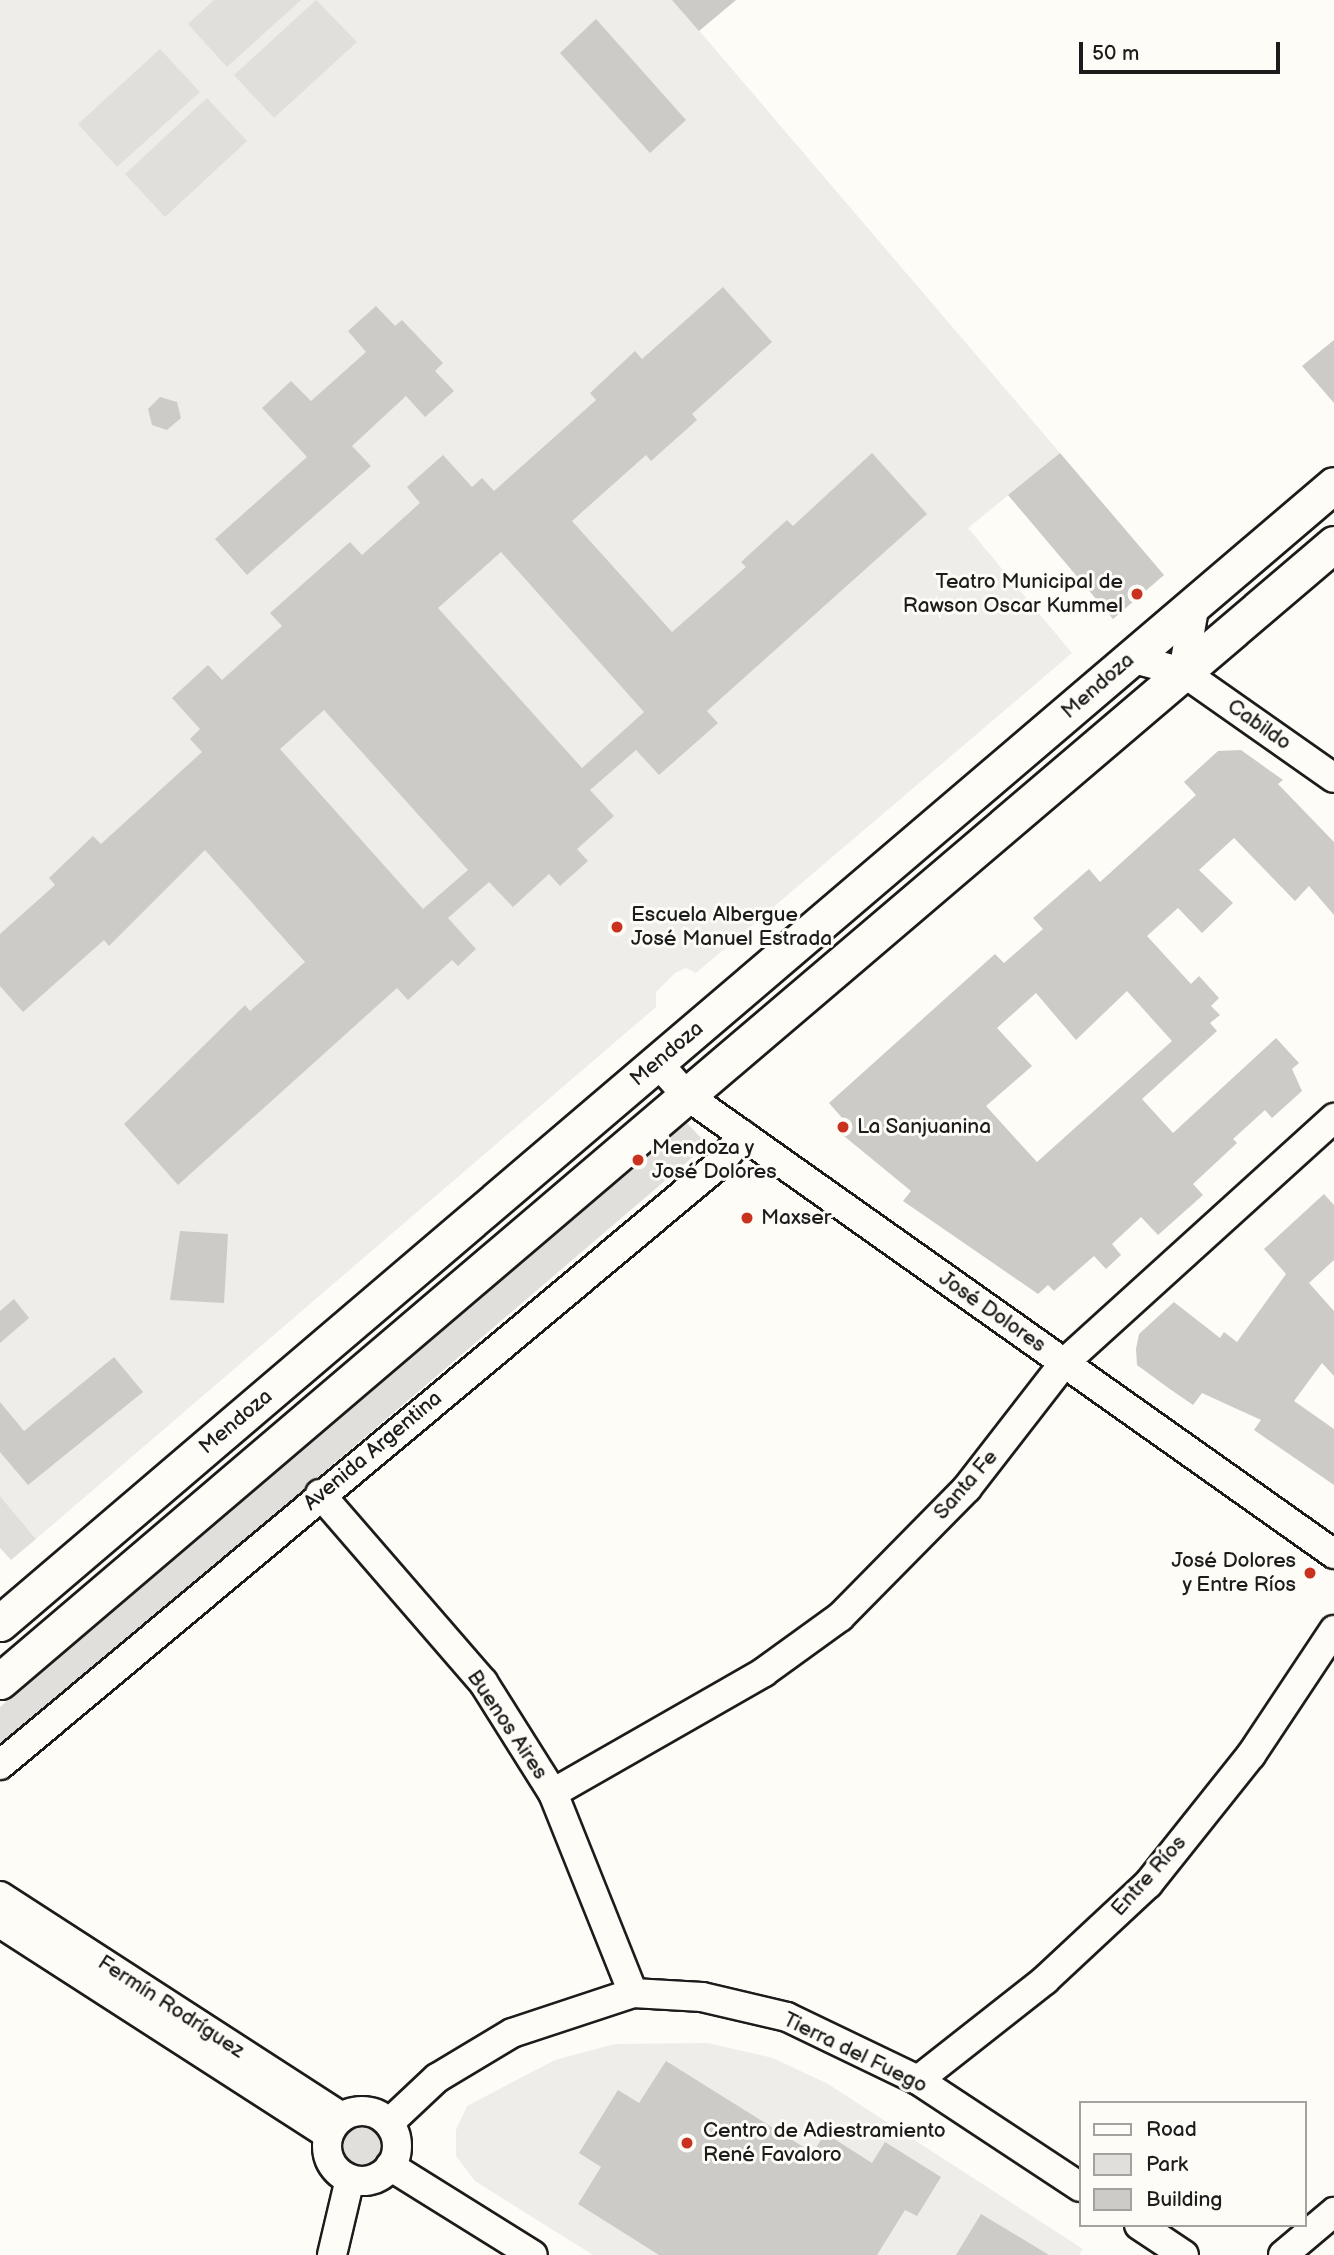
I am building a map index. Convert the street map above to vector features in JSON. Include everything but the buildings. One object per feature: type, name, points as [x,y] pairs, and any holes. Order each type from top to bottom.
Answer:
[{"type":"main road","name":"Mendoza","points":[[0,1623],[1334,485]]},
{"type":"main road","name":"Mendoza","points":[[0,1681],[1334,544]]},
{"type":"street","points":[[1183,672],[1195,603]]},
{"type":"street","name":"Cabildo","points":[[1130,658],[1183,672],[1334,778]]},
{"type":"street","name":"José Dolores","points":[[657,1062],[686,1095],[1334,1554]]},
{"type":"street","name":"Santa Fe","points":[[552,1793],[764,1672],[840,1618],[967,1489],[1064,1363],[1334,1118]]},
{"type":"street","name":"Avenida Argentina","points":[[0,1765],[320,1494],[718,1166],[743,1135]]},
{"type":"street","name":"Buenos Aires","points":[[320,1494],[483,1682],[552,1793],[633,1993]]},
{"type":"street","name":"Entre Ríos","points":[[918,2080],[1045,1980],[1147,1884],[1251,1755],[1334,1630]]},
{"type":"street","name":"Fermín Rodríguez","points":[[0,1896],[335,2126]]},
{"type":"street","name":"Fermín Rodríguez","points":[[0,1923],[335,2126]]},
{"type":"street","name":"Tierra del Fuego","points":[[389,2123],[437,2078],[512,2034],[633,1993],[702,1997],[787,2017],[918,2080],[1078,2186]]},
{"type":"street","points":[[369,2111],[389,2123],[397,2145],[390,2166],[372,2180],[350,2179],[332,2164],[335,2126],[369,2111]]},
{"type":"street","points":[[390,2166],[533,2255]]},
{"type":"street","points":[[331,2255],[350,2179]]},
{"type":"street","points":[[1283,2255],[1334,2212]]},
{"type":"street","points":[[1142,2227],[1184,2255]]},
{"type":"shaded area","points":[[0,0],[673,0],[1060,453],[968,528],[1072,653],[696,973],[686,968],[675,973],[656,992],[656,1007],[36,1539],[0,1496]]},
{"type":"shaded area","name":"Centro de Adiestramiento René Favaloro","points":[[708,2043],[773,2058],[828,2084],[1083,2249],[1079,2255],[593,2255],[475,2181],[456,2156],[456,2130],[467,2106],[555,2060],[615,2044]]},
{"type":"green space","points":[[214,0],[301,0],[227,67],[188,24]]},
{"type":"green space","points":[[316,0],[357,42],[274,118],[234,75]]},
{"type":"green space","points":[[160,49],[200,92],[117,167],[78,124]]},
{"type":"green space","points":[[207,98],[247,141],[165,217],[125,174]]},
{"type":"green space","points":[[686,1122],[703,1140],[701,1150],[0,1749],[0,1707],[674,1123]]},
{"type":"green space","points":[[0,1496],[36,1539],[11,1560],[0,1548]]},
{"type":"green space","points":[[362,2126],[370,2127],[376,2132],[381,2138],[381,2154],[376,2160],[370,2165],[362,2166],[354,2165],[348,2160],[343,2154],[342,2146],[343,2138],[348,2132],[354,2127]]},
{"type":"place","name":"Teatro Municipal de Rawson Oscar Kummel","points":[[1137,594]]},
{"type":"place","name":"Escuela Albergue José Manuel Estrada","points":[[617,927]]},
{"type":"place","name":"La Sanjuanina","points":[[843,1127]]},
{"type":"place","name":"Mendoza y José Dolores","points":[[638,1160]]},
{"type":"place","name":"Maxser","points":[[747,1218]]},
{"type":"place","name":"José Dolores y Entre Ríos","points":[[1310,1573]]},
{"type":"place","name":"Centro de Adiestramiento René Favaloro","points":[[687,2143]]}]
